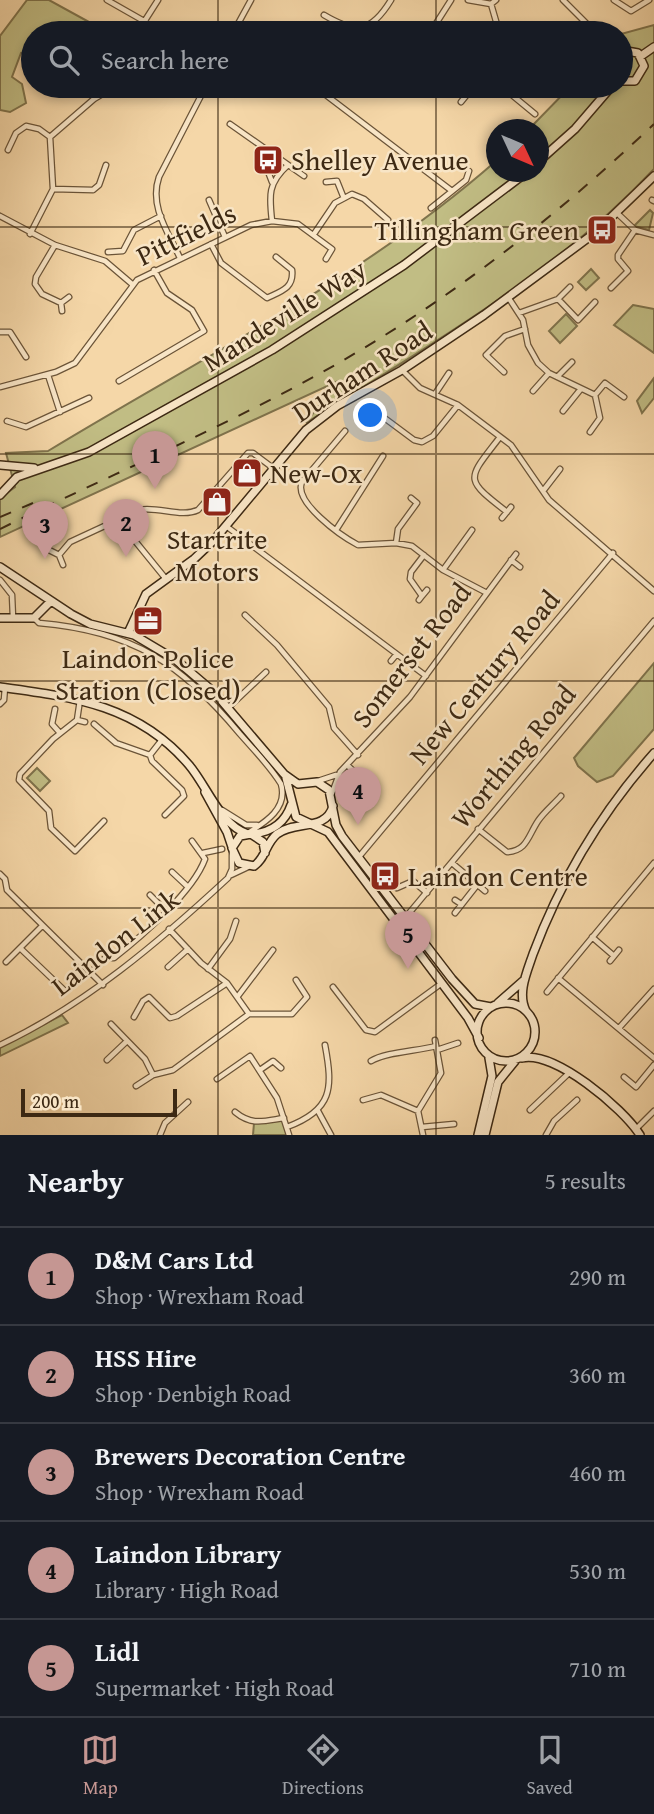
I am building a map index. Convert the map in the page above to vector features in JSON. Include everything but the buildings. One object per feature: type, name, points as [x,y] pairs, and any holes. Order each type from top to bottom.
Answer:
[{"type":"street","points":[[107,0],[143,21]]},
{"type":"street","points":[[146,21],[158,0]]},
{"type":"street","points":[[372,21],[382,15],[391,0]]},
{"type":"street","points":[[438,21],[450,0]]},
{"type":"street","points":[[468,0],[494,2],[497,21]]},
{"type":"street","points":[[614,0],[631,11],[649,0]]},
{"type":"street","points":[[240,21],[250,1]]},
{"type":"street","points":[[567,1],[585,21]]},
{"type":"street","points":[[324,15],[334,21]]},
{"type":"street","points":[[641,56],[654,47]]},
{"type":"street","points":[[633,51],[641,56],[644,66],[641,75],[633,80]]},
{"type":"street","points":[[50,137],[96,98]]},
{"type":"street","points":[[180,258],[161,216],[155,193],[159,177],[200,98]]},
{"type":"street","points":[[330,98],[452,191]]},
{"type":"street","points":[[461,102],[464,98]]},
{"type":"street","points":[[516,98],[535,114]]},
{"type":"street","points":[[549,152],[602,98]]},
{"type":"street","points":[[230,124],[304,176]]},
{"type":"street","points":[[8,150],[16,133],[26,126],[39,129],[50,137]]},
{"type":"street","points":[[30,233],[53,189],[50,137]]},
{"type":"street","points":[[272,153],[267,169],[272,182]]},
{"type":"street","points":[[53,189],[69,192],[93,190],[99,185],[106,165]]},
{"type":"street","points":[[272,220],[269,197],[272,182],[288,165]]},
{"type":"street","points":[[431,208],[466,180],[469,171]]},
{"type":"street","name":"Durham Road","points":[[128,633],[141,600],[202,552],[298,438],[324,415],[402,370],[508,297],[617,213],[654,176]]},
{"type":"street","points":[[326,183],[337,181],[344,192],[343,197]]},
{"type":"street","name":"Mandeville Way","points":[[0,495],[19,476],[97,447],[272,350],[404,265],[514,182]]},
{"type":"street","points":[[326,259],[332,249],[314,234],[335,203],[343,197],[358,195],[388,220]]},
{"type":"street","points":[[209,200],[225,237]]},
{"type":"street","points":[[617,213],[635,230],[654,235]]},
{"type":"street","points":[[0,216],[55,245],[104,261],[132,284]]},
{"type":"street","points":[[108,252],[125,250],[134,230],[161,216]]},
{"type":"street","name":"Pittfields","points":[[0,386],[64,370],[83,355],[132,284],[154,270],[251,225],[272,220],[298,224],[314,234]]},
{"type":"street","points":[[611,288],[628,271],[618,260],[618,255],[635,230]]},
{"type":"street","points":[[211,244],[221,263],[267,298],[288,288],[292,282],[292,270],[276,257]]},
{"type":"street","points":[[55,245],[36,276],[35,284],[41,294],[61,303]]},
{"type":"street","points":[[120,381],[204,331],[187,306],[167,293],[154,270]]},
{"type":"street","points":[[519,313],[558,299],[570,286]]},
{"type":"street","points":[[508,297],[519,313],[533,357],[549,373],[595,395]]},
{"type":"street","points":[[61,303],[69,298]]},
{"type":"street","points":[[558,299],[578,320],[595,302]]},
{"type":"street","points":[[61,303],[62,311]]},
{"type":"street","points":[[504,372],[486,355],[506,336],[525,328]]},
{"type":"street","points":[[0,332],[10,332],[26,358]]},
{"type":"street","points":[[558,376],[572,362]]},
{"type":"street","points":[[402,370],[413,382],[458,405],[500,437],[525,461],[542,491],[654,591]]},
{"type":"street","points":[[435,394],[449,373]]},
{"type":"street","points":[[533,391],[549,373]]},
{"type":"street","points":[[48,374],[60,412]]},
{"type":"street","points":[[595,395],[605,383],[624,397]]},
{"type":"street","points":[[563,411],[580,390]]},
{"type":"street","points":[[590,432],[600,418],[595,395]]},
{"type":"street","points":[[7,421],[26,427],[89,398]]},
{"type":"street","points":[[371,408],[414,440],[422,442],[433,436],[458,405]]},
{"type":"street","points":[[345,431],[300,487],[305,502],[335,530],[358,545],[396,543],[412,547],[443,570],[487,593]]},
{"type":"street","points":[[500,437],[478,466],[473,479],[475,486],[509,510],[502,518]]},
{"type":"street","points":[[59,555],[70,542],[151,508],[190,514],[198,510],[248,453],[253,453],[273,468]]},
{"type":"street","points":[[335,530],[383,456]]},
{"type":"street","name":"Mandeville Way","points":[[0,465],[47,467]]},
{"type":"street","name":"Mandeville Way","points":[[0,465],[7,473],[7,487]]},
{"type":"street","points":[[542,491],[560,469]]},
{"type":"street","points":[[396,543],[398,529],[419,505],[411,499]]},
{"type":"street","points":[[118,520],[166,579]]},
{"type":"street","points":[[226,526],[426,676]]},
{"type":"street","points":[[443,570],[472,530]]},
{"type":"street","points":[[48,551],[59,555]]},
{"type":"street","name":"New Century Road","points":[[358,858],[613,553]]},
{"type":"street","name":"Somerset Road","points":[[332,796],[334,782],[340,772],[398,711],[516,554]]},
{"type":"street","points":[[59,555],[62,565]]},
{"type":"street","points":[[424,555],[411,572],[410,579],[421,598],[427,590]]},
{"type":"street","points":[[511,561],[520,567]]},
{"type":"street","points":[[0,567],[50,602],[90,624],[128,633],[176,660],[228,708],[284,774],[296,783],[313,782],[325,786],[332,796],[338,828],[358,858],[470,1000],[478,1005],[510,1003],[526,1011]]},
{"type":"street","points":[[2,582],[12,595],[13,618]]},
{"type":"street","points":[[33,618],[50,602]]},
{"type":"street","points":[[245,615],[277,645],[329,707],[334,728],[358,755]]},
{"type":"street","points":[[0,618],[33,618],[39,623],[132,642],[169,665],[204,692],[281,784],[283,793],[280,807],[250,834]]},
{"type":"street","name":"Worthing Road","points":[[405,919],[654,621]]},
{"type":"street","points":[[391,661],[396,655]]},
{"type":"street","points":[[228,708],[266,671]]},
{"type":"street","points":[[0,704],[4,700],[2,687],[80,699],[123,714],[188,763],[233,826],[263,842],[265,853]]},
{"type":"street","points":[[80,699],[77,720],[60,733],[20,774],[19,780],[49,811],[51,828],[75,851],[104,821]]},
{"type":"street","points":[[55,709],[52,724],[60,733]]},
{"type":"street","points":[[77,720],[85,722]]},
{"type":"street","points":[[94,724],[116,743],[150,755]]},
{"type":"street","points":[[150,755],[161,741]]},
{"type":"street","points":[[545,1058],[522,998],[525,977],[547,919],[572,865],[614,801],[654,753]]},
{"type":"street","points":[[150,755],[152,761],[184,796],[164,815]]},
{"type":"street","points":[[347,765],[371,787]]},
{"type":"street","name":"Somerset Road","points":[[313,782],[340,772]]},
{"type":"street","points":[[284,774],[296,817],[328,832],[443,982],[479,1038],[493,1071],[478,1135]]},
{"type":"street","points":[[201,783],[210,804],[228,832],[232,850],[232,869],[228,878]]},
{"type":"street","points":[[303,784],[286,817],[278,824],[265,832],[236,839],[232,850],[239,863],[250,867],[261,861],[271,839],[291,826],[324,820],[333,805]]},
{"type":"street","points":[[478,829],[507,852],[514,852],[525,846],[539,819],[561,796]]},
{"type":"street","points":[[219,807],[249,826],[263,823]]},
{"type":"street","points":[[90,973],[105,958],[114,958],[133,943],[188,887],[204,862],[203,853],[192,841]]},
{"type":"street","points":[[203,853],[222,849]]},
{"type":"street","points":[[452,863],[485,891]]},
{"type":"street","points":[[547,992],[654,863]]},
{"type":"street","name":"Laindon Link","points":[[0,1045],[32,1031],[103,985],[228,878],[250,867]]},
{"type":"street","points":[[172,872],[188,887]]},
{"type":"street","points":[[0,874],[6,887],[41,926],[103,985]]},
{"type":"street","points":[[397,888],[400,883],[413,881],[427,893]]},
{"type":"street","points":[[455,913],[477,885]]},
{"type":"street","points":[[0,890],[6,887]]},
{"type":"street","points":[[150,895],[165,910]]},
{"type":"street","points":[[455,900],[461,904]]},
{"type":"street","points":[[208,969],[230,939],[236,921]]},
{"type":"street","points":[[6,962],[41,926]]},
{"type":"street","points":[[169,929],[208,969],[227,983],[249,1014]]},
{"type":"street","points":[[592,937],[612,958],[619,950]]},
{"type":"street","points":[[20,948],[65,990]]},
{"type":"street","points":[[168,967],[188,949]]},
{"type":"street","points":[[238,996],[273,950]]},
{"type":"street","points":[[479,1038],[480,1020],[492,1006],[513,993],[525,977]]},
{"type":"street","points":[[558,978],[654,1058]]},
{"type":"street","points":[[136,1086],[153,1075],[173,1070],[249,1014],[292,1014],[307,997],[296,980]]},
{"type":"street","points":[[333,987],[366,1030],[375,1032],[443,982]]},
{"type":"street","points":[[134,1017],[143,1001],[149,998],[170,1018],[227,983]]},
{"type":"street","points":[[619,1028],[654,989]]},
{"type":"street","points":[[111,1024],[145,1059],[153,1075]]},
{"type":"street","points":[[485,1135],[498,1082],[530,1048],[533,1032]]},
{"type":"street","points":[[107,1060],[126,1042]]},
{"type":"street","points":[[371,1061],[380,1055],[408,1053],[458,1043]]},
{"type":"street","points":[[287,1127],[306,1120],[318,1111],[329,1091],[331,1078],[325,1045]]},
{"type":"street","points":[[423,1135],[418,1111],[441,1073],[436,1046]]},
{"type":"street","points":[[486,1053],[497,1061],[534,1056],[545,1058],[617,1109],[638,1132],[654,1111]]},
{"type":"street","points":[[217,1079],[250,1056],[277,1098],[289,1135]]},
{"type":"street","points":[[260,1070],[273,1061],[281,1068]]},
{"type":"street","points":[[624,1077],[636,1087],[654,1065]]},
{"type":"street","points":[[530,1110],[569,1073]]},
{"type":"street","points":[[363,1100],[381,1095],[418,1111]]},
{"type":"street","points":[[546,1135],[554,1121],[577,1100]]},
{"type":"street","points":[[160,1135],[165,1123],[188,1102]]},
{"type":"street","points":[[318,1111],[331,1135]]},
{"type":"street","points":[[234,1112],[247,1122],[254,1123],[284,1118]]},
{"type":"street","points":[[422,1127],[454,1124]]},
{"type":"shaded area","points":[[27,0],[49,0],[87,21],[21,21],[21,53],[12,77],[21,83],[21,98],[25,98],[26,103],[10,112],[0,110],[0,36]]},
{"type":"shaded area","points":[[654,25],[654,169],[575,243],[488,307],[306,423],[336,382],[0,537],[0,498],[15,487],[6,453],[48,451],[279,315],[391,243],[486,169],[486,182],[549,182],[549,119],[539,119],[559,98],[633,98],[633,31]]},
{"type":"shaded area","points":[[650,210],[653,213],[649,230],[634,226]]},
{"type":"shaded area","points":[[591,269],[599,278],[586,290],[578,282]]},
{"type":"shaded area","points":[[633,305],[654,309],[654,353],[614,325]]},
{"type":"shaded area","points":[[566,314],[577,326],[560,343],[549,331]]},
{"type":"shaded area","points":[[654,378],[654,398],[642,413],[637,401]]},
{"type":"shaded area","points":[[654,663],[654,729],[613,776],[597,782],[578,766],[574,758]]},
{"type":"shaded area","points":[[37,768],[50,781],[40,791],[27,778]]},
{"type":"shaded area","points":[[62,1015],[68,1023],[0,1056],[0,1047]]},
{"type":"shaded area","points":[[284,1118],[289,1135],[253,1135],[254,1123]]},
{"type":"railway","points":[[0,529],[258,406],[384,336],[505,252],[581,190],[654,124]]},
{"type":"railway","points":[[0,517],[33,503]]},
{"type":"place","name":"Shelley Avenue","points":[[268,160]]},
{"type":"place","name":"Tillingham Green","points":[[602,230]]},
{"type":"place","name":"New-Ox","points":[[247,473]]},
{"type":"place","name":"D&M Cars Ltd","points":[[155,489]]},
{"type":"place","name":"Startrite Motors","points":[[217,502]]},
{"type":"place","name":"HSS Hire","points":[[126,557]]},
{"type":"place","name":"Brewers Decoration Centre","points":[[45,559]]},
{"type":"place","name":"Laindon Police Station (Closed)","points":[[148,621]]},
{"type":"place","name":"Laindon Library","points":[[358,825]]},
{"type":"place","name":"Laindon Centre","points":[[385,876]]},
{"type":"place","name":"Lidl","points":[[408,969]]}]
